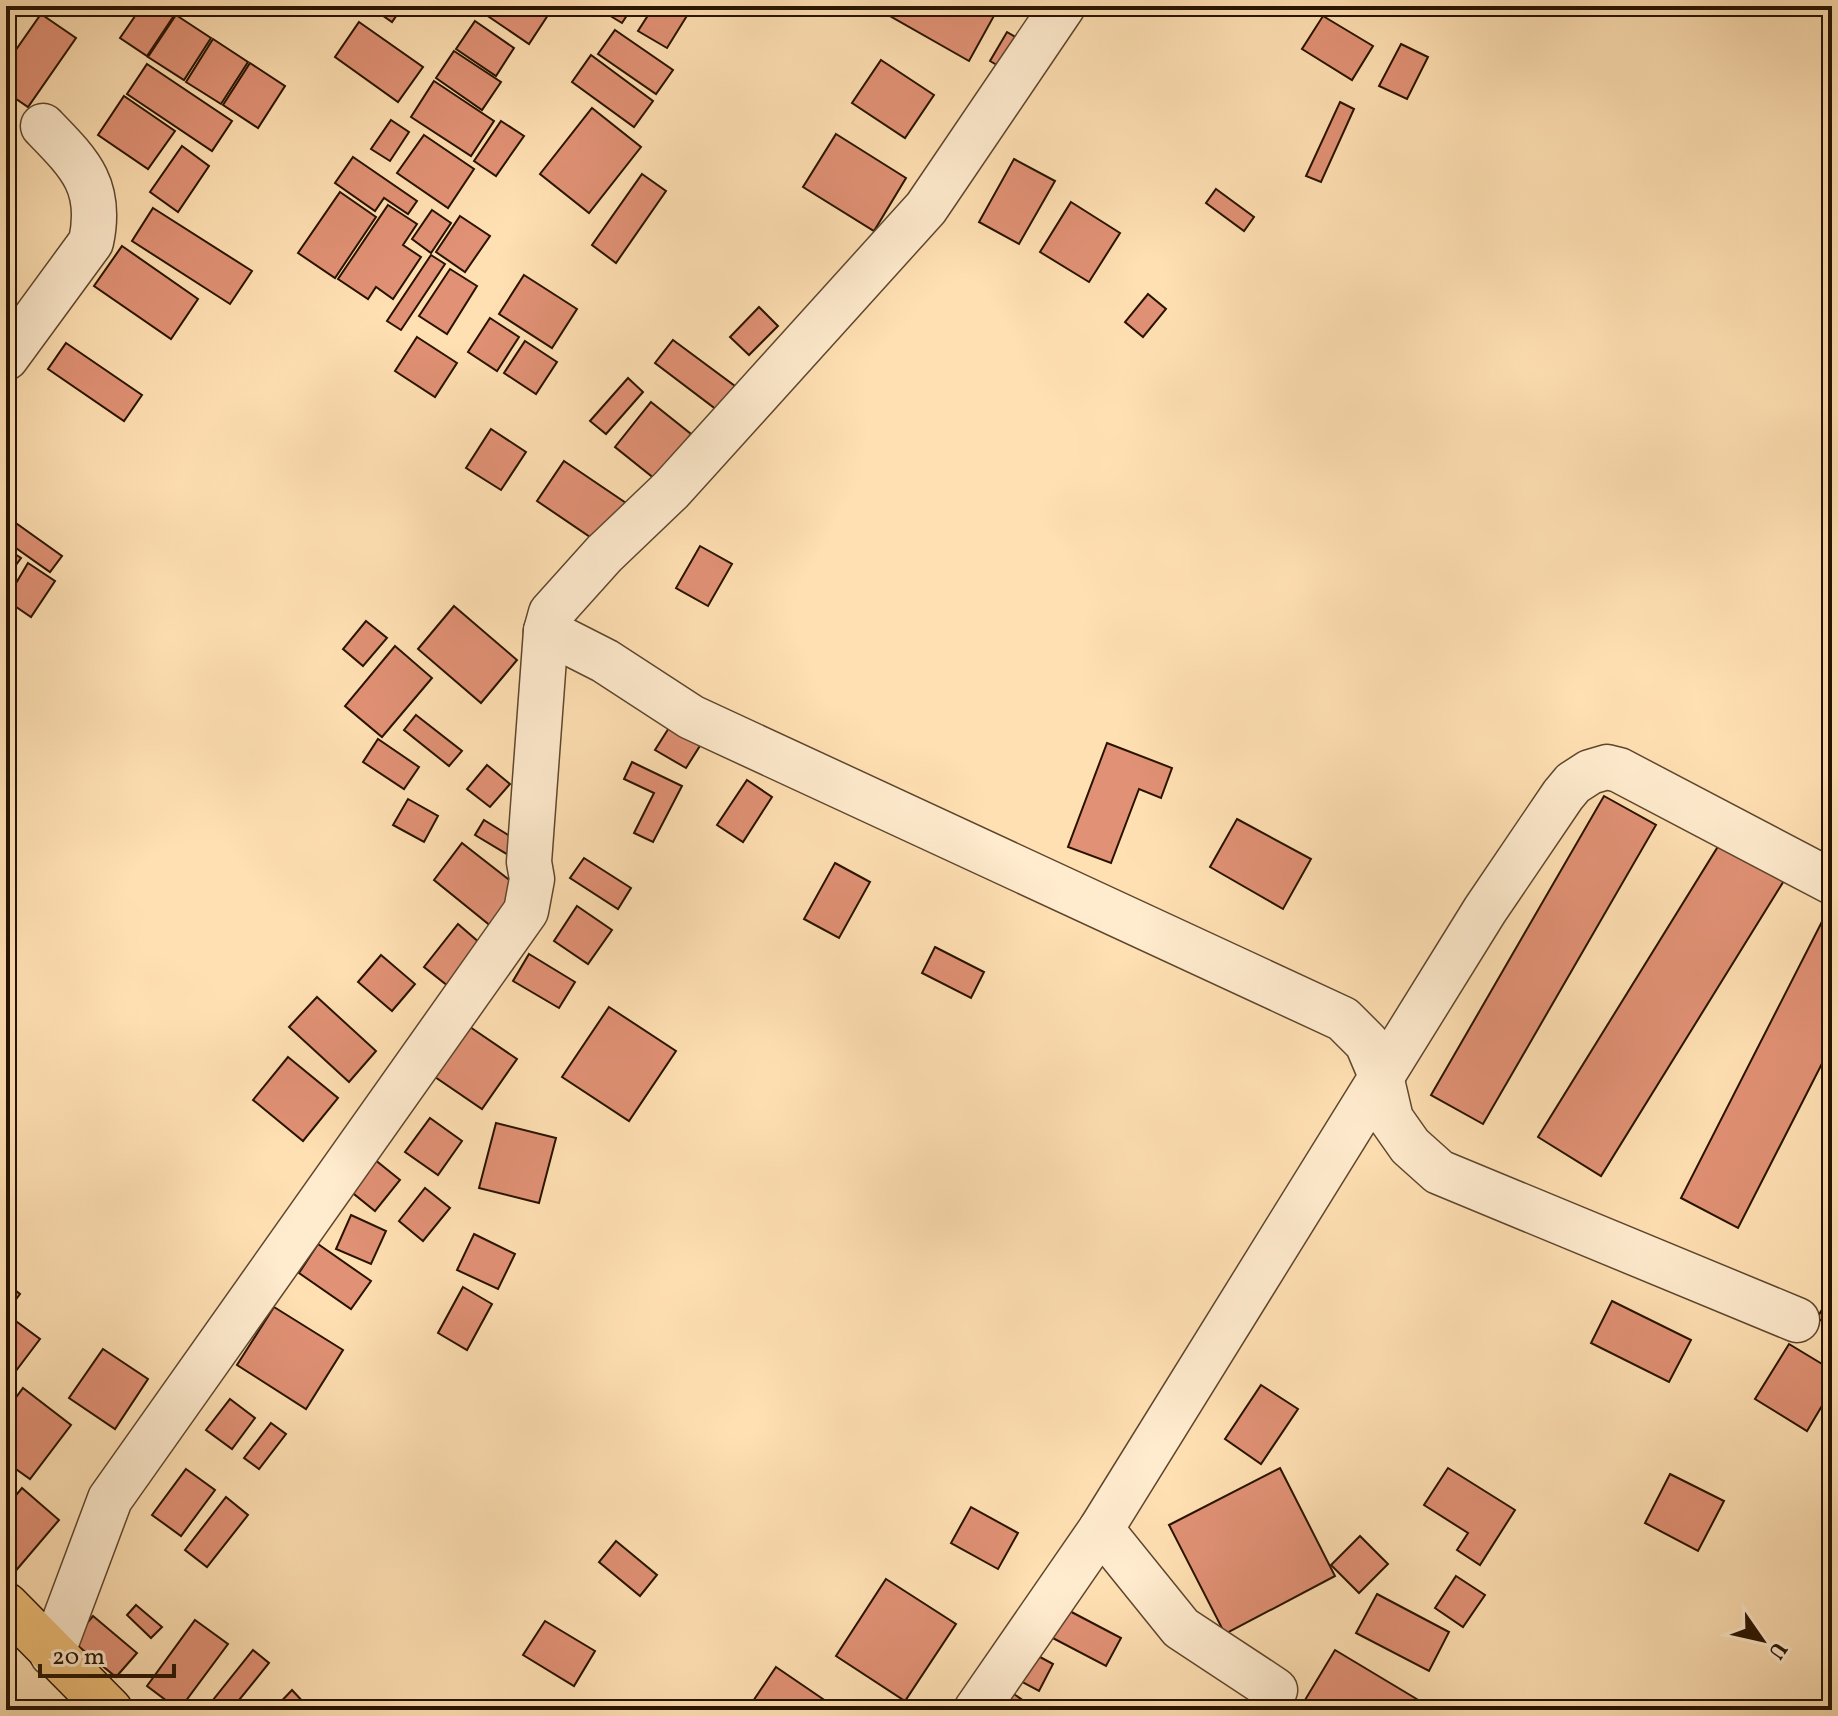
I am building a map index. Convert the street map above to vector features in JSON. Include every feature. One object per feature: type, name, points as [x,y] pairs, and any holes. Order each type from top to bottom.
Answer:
[{"type":"main road","points":[[6,1605],[110,1710]]},
{"type":"street","points":[[52,1654],[110,1499],[526,911],[532,879],[529,862],[546,631],[551,613],[671,490],[926,208],[1063,6]]},
{"type":"street","points":[[6,358],[91,242],[95,221],[92,187],[74,157],[43,126]]},
{"type":"street","points":[[546,631],[605,661],[691,717],[1343,1019],[1367,1043],[1381,1076],[1391,1119],[1410,1146],[1439,1172],[1797,1320]]},
{"type":"street","points":[[976,1710],[1101,1529],[1381,1076],[1573,783],[1590,772],[1607,767],[1619,770],[1832,882]]},
{"type":"street","points":[[1101,1529],[1181,1628],[1275,1690]]},
{"type":"building","points":[[142,6],[162,6],[175,14],[147,56],[120,38]]},
{"type":"building","points":[[369,6],[403,6],[392,22]]},
{"type":"building","points":[[473,6],[554,6],[529,44]]},
{"type":"building","points":[[594,6],[633,6],[622,23]]},
{"type":"building","points":[[654,6],[693,6],[667,48],[638,31]]},
{"type":"building","points":[[895,6],[981,6],[995,14],[969,61],[890,16]]},
{"type":"building","points":[[41,14],[76,38],[28,107],[6,92],[6,64]]},
{"type":"building","points":[[176,15],[211,38],[184,80],[148,57]]},
{"type":"building","points":[[1323,16],[1373,46],[1352,80],[1302,49]]},
{"type":"building","points":[[475,21],[514,48],[496,76],[456,49]]},
{"type":"building","points":[[359,22],[423,67],[398,102],[335,57]]},
{"type":"building","points":[[615,30],[673,70],[656,94],[598,54]]},
{"type":"building","points":[[1007,32],[1024,42],[1007,71],[990,61]]},
{"type":"building","points":[[213,39],[248,62],[221,104],[186,82]]},
{"type":"building","points":[[1401,44],[1428,57],[1407,99],[1379,86]]},
{"type":"building","points":[[454,51],[501,82],[482,110],[436,78]]},
{"type":"building","points":[[591,55],[653,101],[634,127],[572,82]]},
{"type":"building","points":[[881,60],[934,95],[905,138],[852,103]]},
{"type":"building","points":[[250,63],[285,86],[258,128],[223,105]]},
{"type":"building","points":[[147,64],[232,121],[212,151],[127,94]]},
{"type":"building","points":[[434,81],[494,121],[471,156],[411,117]]},
{"type":"building","points":[[124,96],[175,131],[148,169],[98,135]]},
{"type":"building","points":[[1340,102],[1354,109],[1321,182],[1306,176]]},
{"type":"building","points":[[592,108],[641,147],[589,213],[540,174]]},
{"type":"building","points":[[391,120],[409,132],[390,161],[371,149]]},
{"type":"building","points":[[501,121],[524,136],[496,176],[474,161]]},
{"type":"building","points":[[836,134],[906,178],[874,231],[803,187]]},
{"type":"building","points":[[424,135],[474,169],[448,208],[397,173]]},
{"type":"building","points":[[182,146],[209,166],[178,212],[150,192]]},
{"type":"building","points":[[353,157],[417,201],[408,214],[384,198],[375,211],[335,183]]},
{"type":"building","points":[[1014,159],[1055,181],[1019,244],[979,222]]},
{"type":"building","points":[[642,174],[666,191],[616,263],[592,245]]},
{"type":"building","points":[[1216,189],[1254,217],[1244,231],[1206,203]]},
{"type":"building","points":[[340,192],[376,217],[335,278],[298,253]]},
{"type":"building","points":[[1071,202],[1120,233],[1089,282],[1040,252]]},
{"type":"building","points":[[388,205],[417,224],[403,245],[421,257],[393,299],[376,287],[368,299],[338,279]]},
{"type":"building","points":[[153,208],[252,271],[230,304],[132,241]]},
{"type":"building","points":[[432,210],[451,223],[431,253],[412,239]]},
{"type":"building","points":[[460,216],[490,236],[465,272],[436,252]]},
{"type":"building","points":[[122,246],[198,299],[171,339],[94,286]]},
{"type":"building","points":[[431,255],[445,264],[401,330],[387,321]]},
{"type":"building","points":[[450,269],[477,286],[447,334],[419,316]]},
{"type":"building","points":[[524,275],[577,309],[552,348],[499,314]]},
{"type":"building","points":[[1148,294],[1166,309],[1143,337],[1125,322]]},
{"type":"building","points":[[759,307],[778,326],[749,355],[730,337]]},
{"type":"building","points":[[490,318],[519,337],[497,371],[468,352]]},
{"type":"building","points":[[417,337],[457,363],[435,397],[395,371]]},
{"type":"building","points":[[673,340],[739,389],[721,413],[655,363]]},
{"type":"building","points":[[525,341],[557,362],[536,394],[504,373]]},
{"type":"building","points":[[66,343],[142,395],[124,421],[48,369]]},
{"type":"building","points":[[628,378],[643,392],[606,434],[590,421]]},
{"type":"building","points":[[651,402],[691,434],[655,479],[615,447]]},
{"type":"building","points":[[491,429],[526,452],[501,490],[466,468]]},
{"type":"building","points":[[564,461],[626,503],[599,543],[537,501]]},
{"type":"building","points":[[6,516],[62,556],[50,572],[6,541]]},
{"type":"building","points":[[700,546],[732,564],[708,606],[676,588]]},
{"type":"building","points":[[6,548],[21,558],[6,579]]},
{"type":"building","points":[[28,563],[55,581],[31,617],[6,600]]},
{"type":"building","points":[[454,606],[517,660],[481,703],[418,649]]},
{"type":"building","points":[[366,621],[387,638],[363,666],[343,649]]},
{"type":"building","points":[[395,646],[432,678],[382,737],[345,706]]},
{"type":"building","points":[[416,715],[462,751],[449,766],[404,730]]},
{"type":"building","points":[[672,723],[703,741],[686,768],[655,750]]},
{"type":"building","points":[[378,739],[419,767],[404,789],[363,762]]},
{"type":"building","points":[[1107,743],[1172,768],[1161,798],[1139,789],[1111,863],[1068,847]]},
{"type":"building","points":[[632,762],[682,786],[653,842],[634,833],[654,793],[624,779]]},
{"type":"building","points":[[487,765],[510,784],[490,807],[467,789]]},
{"type":"building","points":[[747,780],[772,797],[743,842],[717,825]]},
{"type":"building","points":[[1604,796],[1656,825],[1483,1124],[1431,1095]]},
{"type":"building","points":[[408,799],[438,816],[424,842],[393,825]]},
{"type":"building","points":[[1237,819],[1311,859],[1283,909],[1210,867]]},
{"type":"building","points":[[484,820],[518,841],[510,856],[475,835]]},
{"type":"building","points":[[1727,832],[1790,871],[1601,1176],[1538,1137]]},
{"type":"building","points":[[462,843],[526,893],[497,931],[434,880]]},
{"type":"building","points":[[584,858],[631,888],[618,909],[570,878]]},
{"type":"building","points":[[835,863],[870,882],[839,938],[804,919]]},
{"type":"building","points":[[1832,902],[1832,1044],[1738,1228],[1681,1198]]},
{"type":"building","points":[[577,906],[612,930],[588,964],[554,941]]},
{"type":"building","points":[[458,924],[481,944],[448,986],[424,967]]},
{"type":"building","points":[[935,947],[984,972],[971,998],[922,973]]},
{"type":"building","points":[[529,954],[575,982],[559,1008],[513,981]]},
{"type":"building","points":[[381,955],[415,984],[392,1011],[358,982]]},
{"type":"building","points":[[317,997],[376,1051],[349,1082],[289,1027]]},
{"type":"building","points":[[609,1007],[676,1051],[629,1121],[562,1077]]},
{"type":"building","points":[[470,1027],[517,1059],[482,1109],[435,1077]]},
{"type":"building","points":[[288,1057],[338,1098],[303,1141],[253,1100]]},
{"type":"building","points":[[430,1118],[462,1141],[438,1175],[405,1152]]},
{"type":"building","points":[[496,1123],[556,1138],[539,1203],[479,1188]]},
{"type":"building","points":[[374,1159],[400,1180],[375,1211],[349,1190]]},
{"type":"building","points":[[425,1188],[450,1208],[423,1241],[399,1221]]},
{"type":"building","points":[[351,1215],[386,1231],[371,1264],[336,1249]]},
{"type":"building","points":[[474,1234],[515,1254],[498,1289],[457,1270]]},
{"type":"building","points":[[318,1244],[371,1281],[351,1309],[299,1273]]},
{"type":"building","points":[[6,1283],[20,1294],[6,1313]]},
{"type":"building","points":[[463,1287],[492,1304],[467,1350],[438,1333]]},
{"type":"building","points":[[1832,1293],[1832,1327],[1817,1318]]},
{"type":"building","points":[[1612,1301],[1691,1340],[1669,1382],[1591,1343]]},
{"type":"building","points":[[274,1307],[343,1350],[306,1409],[237,1365]]},
{"type":"building","points":[[9,1316],[40,1339],[6,1384],[6,1319]]},
{"type":"building","points":[[1789,1344],[1832,1370],[1832,1389],[1807,1431],[1755,1399]]},
{"type":"building","points":[[103,1349],[148,1379],[115,1429],[69,1398]]},
{"type":"building","points":[[1261,1385],[1298,1409],[1261,1464],[1225,1439]]},
{"type":"building","points":[[23,1388],[71,1425],[30,1479],[6,1462],[6,1411]]},
{"type":"building","points":[[230,1399],[255,1418],[232,1449],[206,1430]]},
{"type":"building","points":[[271,1423],[286,1434],[259,1469],[244,1458]]},
{"type":"building","points":[[1280,1468],[1335,1576],[1225,1634],[1169,1525]]},
{"type":"building","points":[[1448,1468],[1515,1510],[1480,1565],[1457,1550],[1468,1533],[1424,1505]]},
{"type":"building","points":[[186,1469],[215,1490],[181,1536],[152,1515]]},
{"type":"building","points":[[1670,1474],[1724,1501],[1698,1551],[1645,1523]]},
{"type":"building","points":[[22,1488],[59,1520],[13,1574],[6,1568],[6,1507]]},
{"type":"building","points":[[226,1497],[248,1515],[207,1567],[185,1550]]},
{"type":"building","points":[[971,1507],[1018,1533],[998,1569],[951,1543]]},
{"type":"building","points":[[1360,1536],[1388,1564],[1359,1593],[1331,1565]]},
{"type":"building","points":[[616,1541],[657,1575],[640,1596],[599,1562]]},
{"type":"building","points":[[1456,1576],[1485,1595],[1463,1627],[1435,1608]]},
{"type":"building","points":[[886,1579],[956,1624],[905,1701],[836,1656]]},
{"type":"building","points":[[1377,1594],[1449,1632],[1429,1671],[1356,1633]]},
{"type":"building","points":[[136,1605],[162,1627],[151,1638],[127,1615]]},
{"type":"building","points":[[1062,1607],[1121,1638],[1106,1666],[1047,1635]]},
{"type":"building","points":[[93,1616],[137,1653],[116,1677],[72,1641]]},
{"type":"building","points":[[195,1620],[228,1644],[179,1710],[147,1686]]},
{"type":"building","points":[[545,1621],[595,1651],[574,1686],[523,1655]]},
{"type":"building","points":[[253,1650],[269,1663],[231,1710],[205,1710]]},
{"type":"building","points":[[1027,1650],[1053,1664],[1039,1691],[1013,1677]]},
{"type":"building","points":[[1335,1650],[1430,1707],[1428,1710],[1299,1710]]},
{"type":"building","points":[[776,1667],[839,1710],[747,1710]]},
{"type":"building","points":[[292,1690],[306,1705],[301,1710],[273,1710]]},
{"type":"building","points":[[1011,1692],[1037,1710],[1002,1710]]}]
